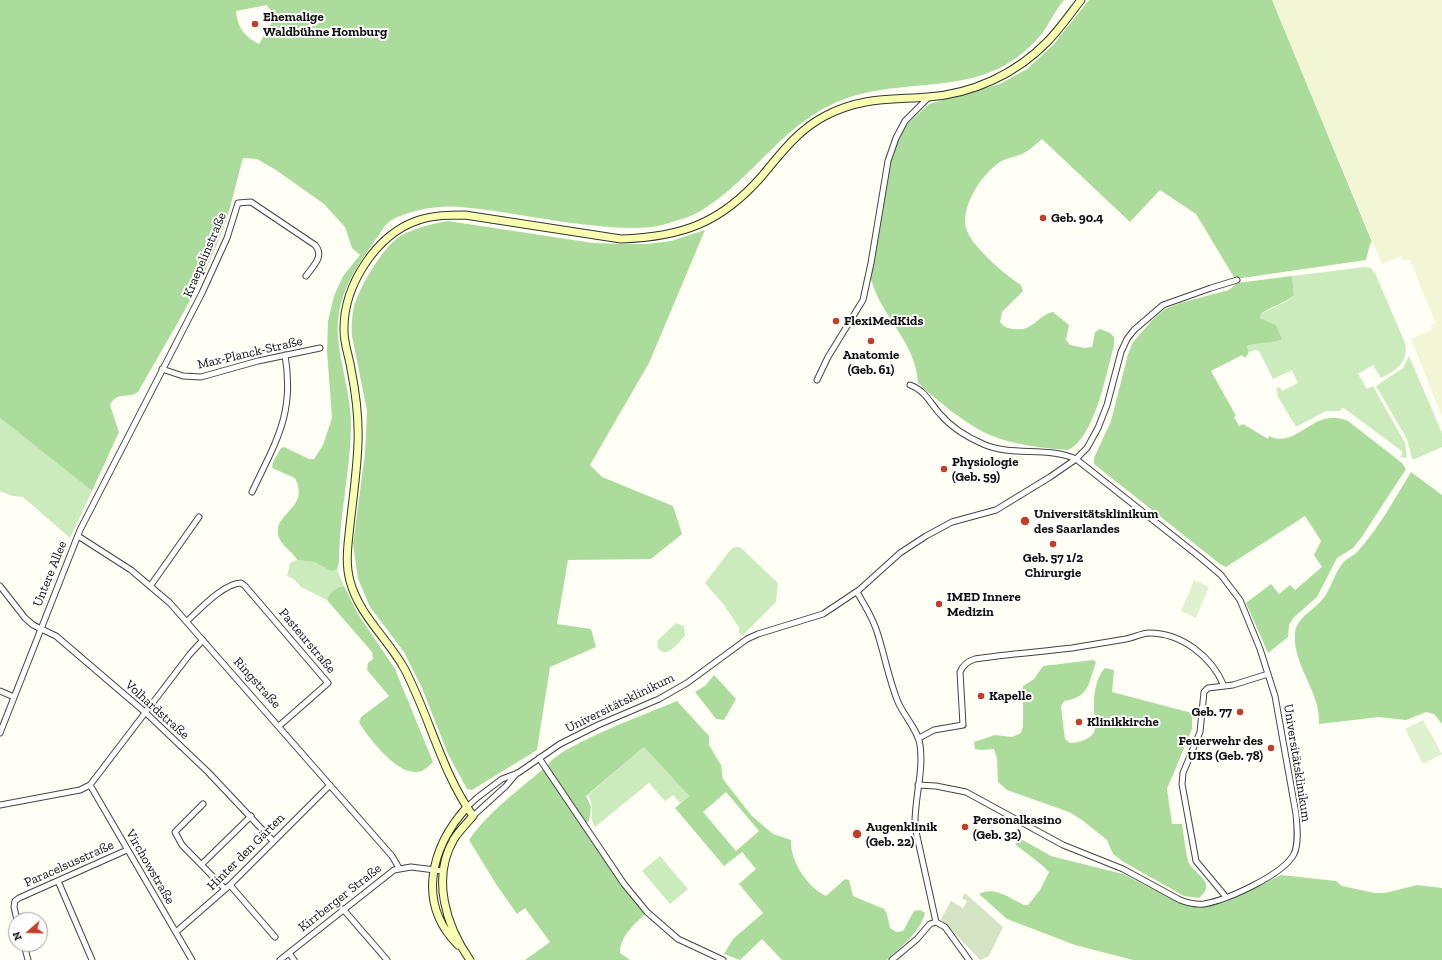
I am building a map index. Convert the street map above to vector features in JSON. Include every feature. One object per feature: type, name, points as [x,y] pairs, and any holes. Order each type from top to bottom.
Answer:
[{"type":"street","points":[[473,816],[442,761],[405,671],[385,638],[362,608],[349,580],[347,549],[358,428],[357,406],[346,345],[344,319],[350,292],[368,260],[394,232],[419,220],[447,215],[471,216],[621,239],[670,235],[692,228],[725,210],[754,185],[799,134],[824,116],[847,106],[869,100],[930,97],[978,86],[992,81],[1022,63],[1047,43],[1081,0]]},
{"type":"street","points":[[817,380],[828,357],[860,305],[864,295],[888,161],[896,138],[905,121],[930,97]]},
{"type":"street","name":"Kraepelinstraße","points":[[132,427],[216,263],[231,227],[238,203],[251,202],[315,245],[319,251],[318,258],[306,276]]},
{"type":"street","name":"Universitätsklinikum","points":[[518,773],[539,758],[580,734],[659,699],[695,678],[752,636],[818,616],[841,604],[857,592],[900,553],[926,536],[952,522],[996,510],[1076,459],[1087,448],[1098,428],[1107,406],[1121,352],[1127,339],[1163,305],[1236,280]]},
{"type":"street","name":"Max-Planck-Straße","points":[[162,369],[192,378],[212,375],[246,364],[320,348]]},
{"type":"street","points":[[252,492],[285,419],[288,387],[284,355]]},
{"type":"street","name":"Universitätsklinikum","points":[[910,385],[919,388],[941,415],[961,431],[985,445],[1010,450],[1065,454],[1076,459],[1221,574],[1240,600],[1268,674],[1280,717],[1296,814],[1297,834],[1295,851],[1289,861],[1279,871],[1226,897],[1197,904],[1180,900],[1123,869],[1062,846],[974,795],[958,790],[918,785]]},
{"type":"street","name":"Untere Allee","points":[[0,733],[40,628],[78,536],[132,427]]},
{"type":"street","points":[[151,585],[199,517]]},
{"type":"street","name":"Ringstraße","points":[[78,536],[106,552],[151,585],[187,621],[392,856],[399,868]]},
{"type":"street","name":"Pasteurstraße","points":[[187,621],[233,584],[241,583],[245,586],[328,683],[279,726]]},
{"type":"street","name":"Volhardstraße","points":[[0,586],[25,618],[56,636],[146,713],[208,772],[273,841]]},
{"type":"street","points":[[857,592],[870,615],[878,634],[899,705],[919,738],[920,758],[914,812],[915,826],[936,922]]},
{"type":"street","points":[[919,738],[934,730],[963,725],[960,672],[962,667],[968,661],[975,659],[1090,645],[1126,639],[1148,633],[1183,640],[1211,664],[1224,686]]},
{"type":"street","points":[[0,805],[80,790],[90,785],[190,654],[203,640]]},
{"type":"street","points":[[1226,897],[1196,861],[1182,784],[1183,773],[1200,732],[1204,692],[1208,688],[1224,686],[1268,674]]},
{"type":"street","points":[[0,691],[14,697]]},
{"type":"street","points":[[539,758],[624,884],[647,912],[678,939],[723,960]]},
{"type":"street","points":[[464,951],[452,939],[439,916],[434,900],[433,870],[438,853],[446,835],[467,807],[502,779],[518,773]]},
{"type":"street","points":[[470,960],[448,918],[445,905],[442,890],[443,871],[446,856],[453,840],[473,816],[518,773]]},
{"type":"street","name":"Virchowstraße","points":[[90,785],[192,960]]},
{"type":"street","name":"Hinter den Gärten","points":[[176,932],[225,889],[330,785]]},
{"type":"street","points":[[203,804],[175,832],[182,845],[225,889]]},
{"type":"street","points":[[202,864],[251,816]]},
{"type":"street","name":"Paracelsusstraße","points":[[15,912],[15,901],[127,850]]},
{"type":"street","name":"Kirrberger Straße","points":[[280,960],[385,876],[399,868],[412,867],[443,871]]},
{"type":"street","points":[[58,881],[92,960]]},
{"type":"street","points":[[230,884],[275,937]]},
{"type":"street","points":[[343,909],[387,960]]},
{"type":"street","points":[[892,960],[916,939],[930,924],[936,922],[945,927],[969,960]]},
{"type":"street","points":[[289,953],[294,960]]},
{"type":"green space","points":[[0,0],[1064,0],[1039,37],[1018,57],[996,70],[972,78],[873,91],[847,98],[825,108],[805,120],[788,134],[739,182],[721,197],[702,210],[680,220],[658,226],[632,228],[581,224],[460,207],[442,207],[415,211],[390,221],[384,227],[354,272],[348,283],[340,307],[338,321],[339,347],[350,405],[351,429],[349,462],[337,570],[331,571],[314,562],[297,560],[280,541],[278,533],[279,526],[296,503],[298,488],[295,478],[272,468],[273,462],[281,448],[284,447],[309,459],[314,459],[323,445],[332,418],[327,351],[328,321],[334,296],[343,276],[360,255],[352,248],[345,227],[324,204],[276,170],[257,159],[243,158],[218,242],[198,286],[138,392],[130,395],[119,396],[113,400],[110,405],[119,432],[92,491],[0,418]],"holes":[[[267,5],[275,17],[259,44],[246,35],[240,27],[236,11]]]},
{"type":"green space","points":[[1089,0],[1272,0],[1372,242],[1370,244],[1366,260],[1235,279],[1196,214],[1160,190],[1130,222],[1042,139],[1022,154],[1006,159],[997,164],[984,177],[973,194],[968,204],[965,222],[967,231],[971,238],[983,253],[1007,275],[1021,285],[1023,291],[1002,312],[1000,322],[1007,328],[1026,328],[1047,314],[1053,312],[1069,325],[1066,340],[1070,345],[1085,348],[1092,347],[1095,332],[1100,329],[1110,333],[1114,337],[1114,346],[1103,388],[1092,419],[1077,443],[1068,450],[1018,444],[990,435],[962,419],[942,404],[918,383],[916,368],[911,355],[905,342],[882,306],[871,279],[890,160],[903,128],[929,104],[1000,84],[1027,69],[1053,45]]},
{"type":"green space","points":[[1272,0],[1442,0],[1442,417],[1411,339],[1432,330],[1431,324],[1436,324],[1410,260],[1402,260],[1402,256],[1382,264]]},
{"type":"green space","points":[[448,221],[593,243],[647,244],[671,241],[705,230],[649,363],[590,465],[602,477],[673,506],[682,534],[651,559],[568,560],[557,624],[591,629],[596,647],[550,667],[537,750],[472,790],[467,789],[448,754],[422,688],[404,652],[370,607],[358,579],[353,544],[365,453],[367,411],[352,336],[354,306],[372,268],[392,242],[399,237],[417,229]]},
{"type":"green space","points":[[1365,267],[1371,268],[1376,275],[1405,343],[1406,350],[1403,361],[1400,365],[1392,372],[1381,378],[1373,365],[1358,374],[1367,389],[1373,386],[1405,443],[1407,458],[1400,457],[1403,452],[1344,408],[1341,408],[1341,411],[1326,411],[1296,427],[1277,395],[1276,389],[1280,387],[1282,391],[1298,383],[1292,370],[1273,379],[1259,351],[1255,350],[1249,352],[1247,346],[1256,342],[1261,343],[1278,332],[1276,325],[1260,318],[1261,314],[1287,301],[1294,295],[1292,276]]},
{"type":"green space","points":[[1292,276],[1294,295],[1286,301],[1265,311],[1261,314],[1260,318],[1276,325],[1282,339],[1247,346],[1249,352],[1245,358],[1242,355],[1211,371],[1236,416],[1234,417],[1239,426],[1243,424],[1268,439],[1269,436],[1279,439],[1289,437],[1325,419],[1336,418],[1348,421],[1402,463],[1406,469],[1361,538],[1353,548],[1337,558],[1317,597],[1294,617],[1289,625],[1288,637],[1268,653],[1246,603],[1271,584],[1279,594],[1290,585],[1295,590],[1322,567],[1314,555],[1321,541],[1305,516],[1226,567],[1220,564],[1094,464],[1094,458],[1111,421],[1128,354],[1133,342],[1156,316],[1165,309],[1180,303],[1229,290],[1237,283]]},
{"type":"green space","points":[[1409,356],[1442,433],[1442,447],[1415,459],[1412,459],[1407,439],[1376,386],[1403,368]]},
{"type":"green space","points":[[0,418],[92,491],[70,538],[23,497],[12,496],[0,491]]},
{"type":"green space","points":[[1411,472],[1442,495],[1442,724],[1434,714],[1426,712],[1406,720],[1379,717],[1319,724],[1316,701],[1295,645],[1296,628],[1301,619],[1324,597],[1344,562],[1356,553],[1373,533]]},
{"type":"green space","points":[[740,547],[778,583],[776,602],[742,636],[738,631],[740,629],[724,605],[705,583],[731,549]]},
{"type":"green space","points":[[297,560],[314,562],[331,571],[337,570],[344,586],[333,590],[327,600],[301,587],[294,579],[287,576],[290,563]]},
{"type":"green space","points":[[1194,580],[1209,587],[1196,618],[1181,611]]},
{"type":"green space","points":[[344,586],[358,614],[395,669],[433,762],[422,771],[414,772],[407,770],[391,760],[368,736],[359,722],[361,717],[389,696],[367,670],[368,663],[373,659],[372,652],[327,600],[333,590]]},
{"type":"green space","points":[[676,623],[684,626],[685,635],[671,650],[663,652],[657,646],[658,640]]},
{"type":"green space","points":[[1093,660],[1096,662],[1087,688],[1079,696],[1064,701],[1061,707],[1065,739],[1070,743],[1090,737],[1095,730],[1095,693],[1099,677],[1105,668],[1114,670],[1112,692],[1192,713],[1192,729],[1167,789],[1172,824],[1182,824],[1188,861],[1206,883],[1204,892],[1199,898],[1184,896],[1122,861],[1113,854],[1107,840],[1082,820],[1069,812],[1007,790],[998,782],[997,758],[994,749],[975,749],[974,742],[995,735],[1012,737],[1021,733],[1023,726],[1023,686],[1034,679],[1043,666]]},
{"type":"green space","points":[[714,675],[736,699],[724,720],[716,719],[695,692],[706,685]]},
{"type":"green space","points":[[677,701],[709,736],[709,745],[721,765],[723,779],[751,815],[773,834],[791,840],[791,848],[797,865],[806,880],[819,892],[826,896],[845,879],[849,880],[853,896],[884,909],[887,914],[890,928],[896,932],[903,931],[914,911],[920,910],[925,913],[919,927],[887,960],[782,960],[762,939],[740,960],[724,954],[733,939],[763,913],[739,884],[756,869],[742,852],[724,866],[675,808],[689,796],[644,747],[586,796],[591,807],[589,821],[586,823],[548,765],[555,757],[586,739]],"holes":[[[726,792],[759,831],[736,851],[703,812]]]},
{"type":"green space","points":[[1423,720],[1442,754],[1423,764],[1405,729]]},
{"type":"green space","points":[[644,747],[689,796],[680,803],[673,795],[665,801],[649,783],[595,827],[592,819],[591,804],[588,795]]},
{"type":"green space","points":[[543,769],[621,885],[645,914],[628,931],[622,941],[620,953],[630,960],[525,960],[550,942],[525,908],[517,914],[496,884],[469,840],[494,811]]},
{"type":"green space","points":[[1021,839],[1051,856],[1123,874],[1179,903],[1198,908],[1226,902],[1281,875],[1336,881],[1342,886],[1375,893],[1385,893],[1417,885],[1442,888],[1442,960],[1133,960],[1075,945],[1007,919],[979,894],[991,891],[996,892],[1024,905],[1028,905],[1040,890],[1049,872],[1016,845],[1016,841]]},
{"type":"green space","points":[[660,856],[688,889],[670,904],[642,871]]},
{"type":"green space","points":[[965,893],[1003,927],[989,956],[980,960],[941,919],[951,901],[963,908],[967,901],[962,898]]},
{"type":"place","name":"Ehemalige Waldbühne Homburg","points":[[255,24]]},
{"type":"place","name":"Geb. 90.4","points":[[1043,218]]},
{"type":"place","name":"FlexiMedKids","points":[[836,321]]},
{"type":"place","name":"Anatomie (Geb. 61)","points":[[871,341]]},
{"type":"place","name":"Physiologie (Geb. 59)","points":[[944,469]]},
{"type":"place","name":"Universitätsklinikum des Saarlandes","points":[[1025,521]]},
{"type":"place","name":"Geb. 57 1/2 Chirurgie","points":[[1053,544]]},
{"type":"place","name":"IMED Innere Medizin","points":[[939,604]]},
{"type":"place","name":"Kapelle","points":[[981,696]]},
{"type":"place","name":"Geb. 77","points":[[1240,712]]},
{"type":"place","name":"Klinikkirche","points":[[1079,722]]},
{"type":"place","name":"Feuerwehr des UKS (Geb. 78)","points":[[1271,748]]},
{"type":"place","name":"Personalkasino (Geb. 32)","points":[[965,827]]},
{"type":"place","name":"Augenklinik (Geb. 22)","points":[[857,834]]}]
